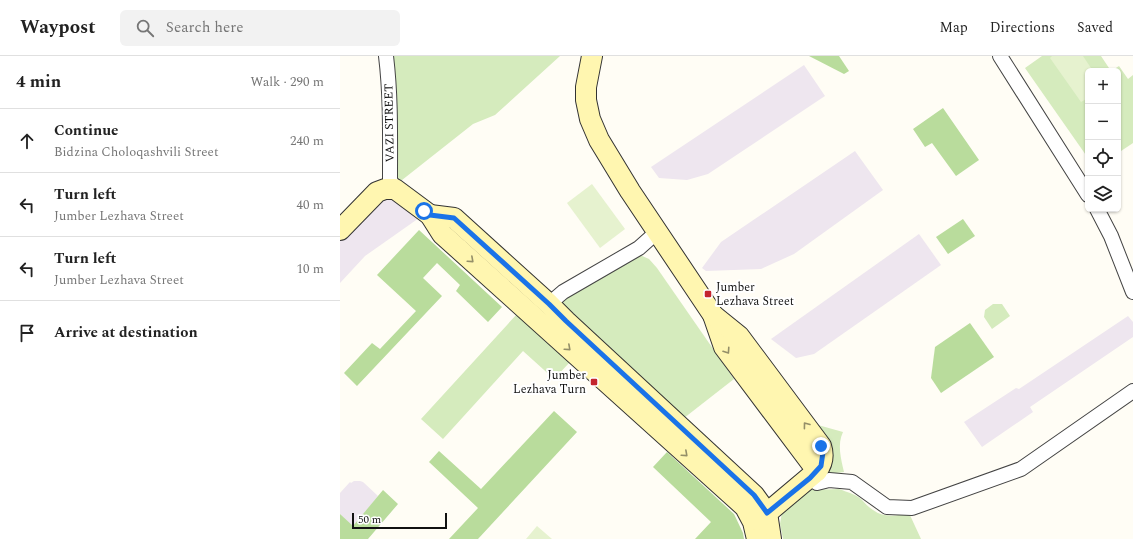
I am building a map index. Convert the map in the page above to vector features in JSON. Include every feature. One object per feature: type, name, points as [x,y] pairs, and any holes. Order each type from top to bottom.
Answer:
[{"type":"street","name":"VAZI STREET","points":[[386,56],[389,108],[390,180],[396,188]]},
{"type":"street","points":[[592,56],[586,87],[586,100],[590,119],[603,146],[630,191],[713,315],[724,347],[813,475],[817,483],[829,480],[852,482],[887,507],[912,508],[1021,469],[1133,391]]},
{"type":"street","points":[[1000,56],[1085,190]]},
{"type":"street","points":[[340,230],[377,192],[385,188],[396,188],[430,215],[454,218],[611,375],[670,429],[754,495],[759,525],[771,539]]},
{"type":"street","points":[[1099,212],[1111,236],[1133,292]]},
{"type":"street","points":[[551,315],[563,292],[639,248],[657,232]]},
{"type":"street","points":[[759,525],[813,475]]},
{"type":"shaded area","points":[[804,65],[825,96],[708,174],[687,180],[659,178],[651,167]]},
{"type":"shaded area","points":[[855,151],[883,190],[794,254],[761,269],[706,271],[702,268],[721,242]]},
{"type":"shaded area","points":[[395,198],[419,218],[365,256],[340,283],[340,240],[379,200]]},
{"type":"shaded area","points":[[919,234],[941,265],[814,354],[796,358],[771,339]]},
{"type":"shaded area","points":[[1128,316],[1133,322],[1133,337],[1030,407],[1033,412],[982,447],[964,422],[1016,388],[1019,389]]},
{"type":"shaded area","points":[[354,481],[363,482],[378,496],[353,527],[340,514],[340,493],[350,482],[351,483]]},
{"type":"green space","points":[[388,56],[560,56],[495,115],[473,124],[397,184]]},
{"type":"green space","points":[[809,56],[839,56],[849,71],[844,74]]},
{"type":"green space","points":[[1042,56],[1101,56],[1109,68],[1085,68],[1085,154],[1025,68]]},
{"type":"green space","points":[[1052,56],[1083,56],[1091,68],[1085,68],[1085,100],[1081,102],[1050,58]]},
{"type":"green space","points":[[1121,69],[1128,79],[1133,75],[1133,143],[1121,151]]},
{"type":"green space","points":[[943,108],[979,160],[956,176],[932,143],[925,147],[913,129]]},
{"type":"green space","points":[[592,184],[625,229],[600,248],[567,203]]},
{"type":"green space","points":[[963,219],[975,236],[948,254],[936,237]]},
{"type":"green space","points":[[419,230],[502,307],[488,322],[456,291],[460,285],[437,263],[423,278],[442,296],[357,386],[344,373],[372,343],[380,349],[416,311],[377,275]]},
{"type":"green space","points":[[640,255],[649,259],[657,268],[734,379],[684,418],[561,305],[569,294]]},
{"type":"green space","points":[[993,304],[1002,304],[1010,316],[992,329],[984,317],[985,310]]},
{"type":"green space","points":[[517,314],[570,362],[554,379],[523,351],[443,439],[421,419]]},
{"type":"green space","points":[[970,323],[994,357],[941,393],[931,378],[935,347]]},
{"type":"green space","points":[[554,411],[577,432],[478,539],[449,539],[478,508],[429,462],[439,451],[481,489]]},
{"type":"green space","points":[[818,425],[843,432],[840,447],[844,472],[836,473],[827,477],[830,463],[829,456],[824,444],[813,426]]},
{"type":"green space","points":[[667,452],[734,514],[743,533],[744,539],[695,539],[711,522],[653,467]]},
{"type":"green space","points":[[839,489],[851,493],[861,499],[877,513],[895,515],[909,513],[921,539],[783,539],[780,524],[782,512],[809,490]]},
{"type":"green space","points":[[383,490],[398,504],[368,539],[340,539],[340,514],[353,526]]},
{"type":"green space","points":[[537,526],[552,539],[526,539]]},
{"type":"place","name":"Jumber Lezhava Street","points":[[708,294]]},
{"type":"place","name":"Jumber Lezhava Turn","points":[[594,382]]},
{"type":"route","points":[[424,211],[430,215],[454,218],[549,304],[754,495],[767,513],[817,471],[821,466],[823,459],[821,446]]}]
